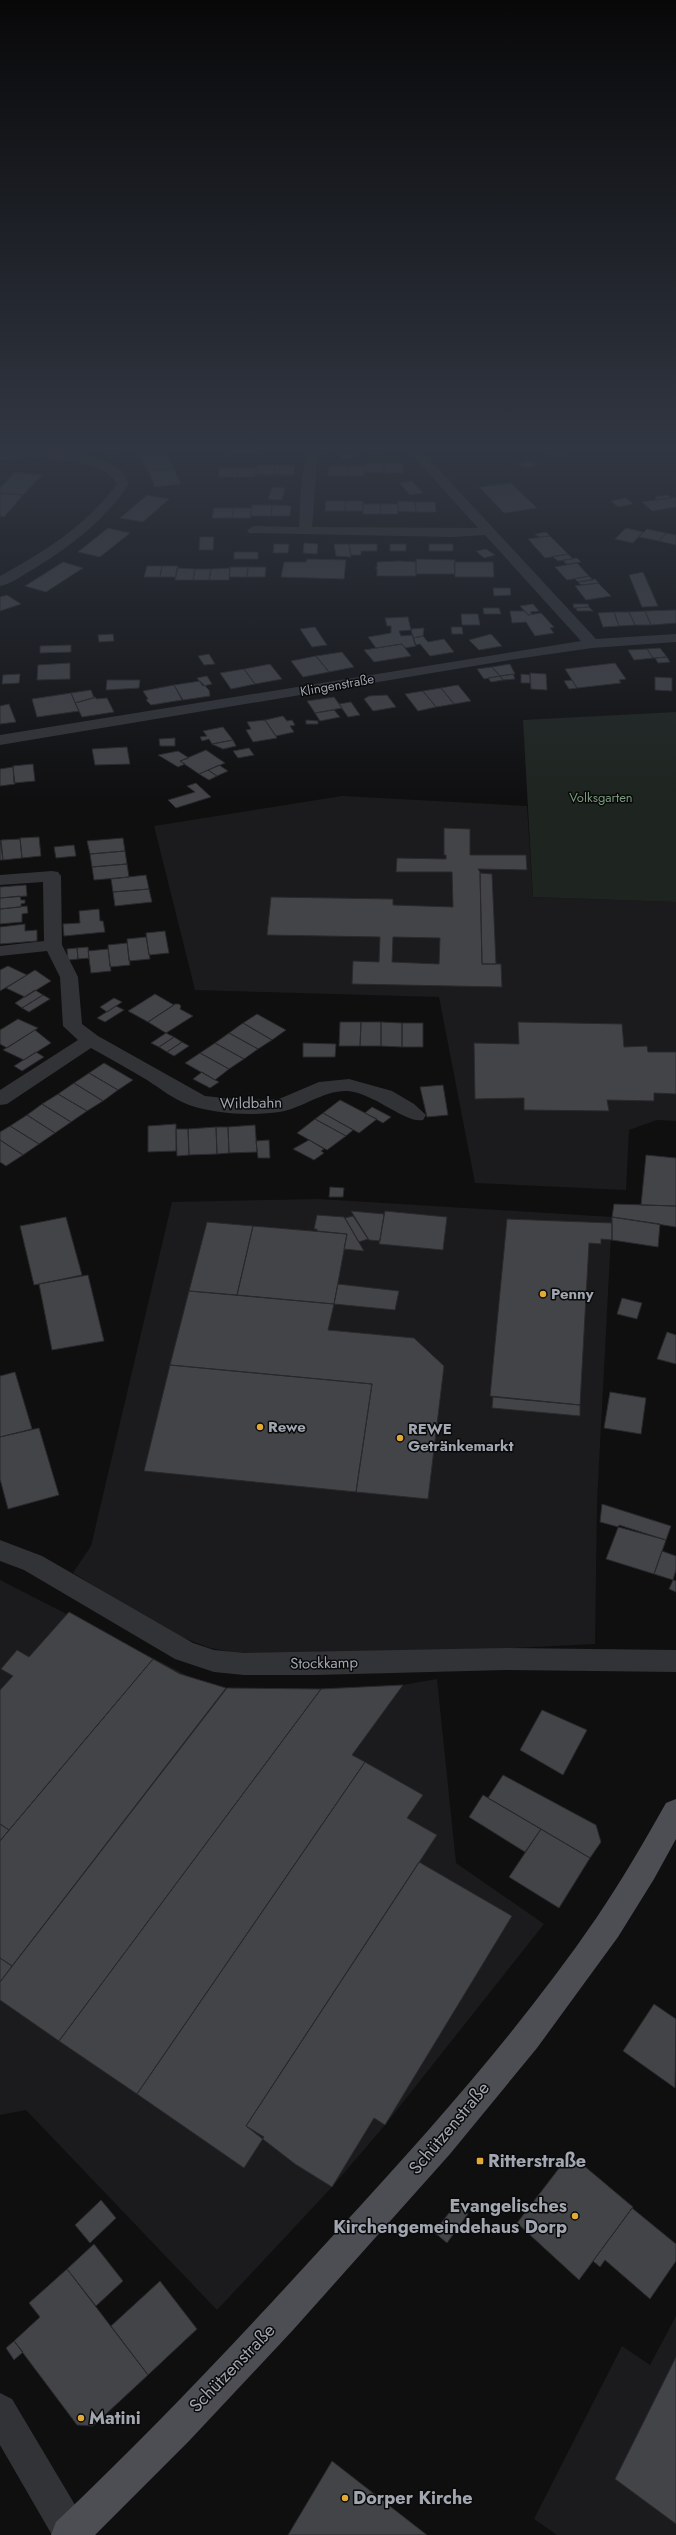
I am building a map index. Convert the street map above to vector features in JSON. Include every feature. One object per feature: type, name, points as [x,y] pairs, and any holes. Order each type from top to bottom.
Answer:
[{"type":"main road","name":"Schützenstraße","points":[[70,2534],[269,2330],[457,2120],[590,1953],[643,1869],[676,1812]]},
{"type":"street","points":[[0,582],[30,564]]},
{"type":"street","points":[[518,564],[592,644]]},
{"type":"street","name":"Klingenstraße","points":[[0,740],[592,644],[676,638]]},
{"type":"street","name":"Wildbahn","points":[[0,880],[52,876],[53,945],[69,977],[73,1026],[91,1040],[201,1102],[226,1105],[276,1106],[296,1100],[327,1087],[345,1085],[362,1087],[396,1102],[416,1115]]},
{"type":"street","points":[[0,951],[53,945]]},
{"type":"street","points":[[0,1099],[91,1040]]},
{"type":"street","name":"Stockkamp","points":[[0,1550],[33,1563],[184,1651],[214,1661],[244,1664],[316,1664],[506,1659],[676,1661]]},
{"type":"street","points":[[0,2412],[70,2534]]},
{"type":"shaded area","points":[[342,796],[527,806],[533,897],[676,902],[676,1121],[657,1120],[629,1130],[626,1190],[475,1183],[439,997],[195,990],[154,826]]},
{"type":"shaded area","points":[[319,1199],[612,1217],[597,1502],[595,1644],[449,1651],[243,1654],[210,1648],[181,1637],[161,1627],[73,1573],[91,1546],[172,1202]]},
{"type":"shaded area","points":[[0,1580],[200,1682],[226,1688],[321,1689],[403,1685],[437,1679],[456,1863],[544,1924],[385,2125],[332,2187],[217,2310],[26,2110],[0,2115]]},
{"type":"shaded area","points":[[676,2316],[676,2535],[557,2535],[534,2519],[622,2346],[650,2365]]},
{"type":"green space","name":"Volksgarten","points":[[676,712],[676,902],[533,897],[523,720]]},
{"type":"building","points":[[59,564],[71,564],[83,568],[46,592],[25,586]]},
{"type":"building","points":[[284,564],[346,564],[344,579],[281,577]]},
{"type":"building","points":[[377,564],[416,564],[416,576],[377,576],[377,569],[375,568],[377,567]]},
{"type":"building","points":[[416,564],[455,564],[455,574],[416,574]]},
{"type":"building","points":[[454,564],[493,564],[494,577],[455,577]]},
{"type":"building","points":[[578,564],[589,576],[567,580],[555,567]]},
{"type":"building","points":[[147,566],[162,566],[160,577],[144,577]]},
{"type":"building","points":[[162,566],[178,566],[176,577],[160,577]]},
{"type":"building","points":[[230,567],[248,567],[247,577],[229,577]]},
{"type":"building","points":[[248,567],[266,567],[265,577],[247,577]]},
{"type":"building","points":[[177,568],[195,569],[193,580],[175,580]]},
{"type":"building","points":[[230,568],[229,580],[209,580],[211,569]]},
{"type":"building","points":[[195,569],[211,569],[209,580],[193,580]]},
{"type":"building","points":[[643,572],[658,606],[642,607],[629,575]]},
{"type":"building","points":[[589,576],[593,580],[578,582],[575,579]]},
{"type":"building","points":[[595,579],[599,583],[581,585],[578,582]]},
{"type":"building","points":[[598,583],[611,596],[586,600],[575,586]]},
{"type":"building","points":[[493,588],[510,588],[511,595],[494,596]]},
{"type":"building","points":[[7,595],[21,604],[0,611],[0,597]]},
{"type":"building","points":[[533,604],[539,611],[530,612],[532,614],[528,615],[520,606]]},
{"type":"building","points":[[573,604],[588,604],[589,607],[574,608]]},
{"type":"building","points":[[589,607],[593,611],[577,611],[576,608]]},
{"type":"building","points":[[483,608],[499,608],[501,614],[484,614]]},
{"type":"building","points":[[676,610],[676,623],[651,625],[645,611]]},
{"type":"building","points":[[510,611],[525,611],[528,615],[541,613],[554,627],[550,628],[554,633],[535,636],[526,622],[512,623]]},
{"type":"building","points":[[645,611],[651,625],[635,625],[629,612]]},
{"type":"building","points":[[614,612],[619,626],[603,627],[598,613]]},
{"type":"building","points":[[614,612],[629,612],[635,625],[619,626]]},
{"type":"building","points":[[461,614],[478,614],[480,625],[462,625]]},
{"type":"building","points":[[408,617],[411,630],[399,631],[401,636],[413,635],[416,646],[405,648],[402,644],[376,648],[368,637],[391,633],[391,626],[387,626],[385,618]]},
{"type":"building","points":[[315,627],[327,645],[312,647],[300,629]]},
{"type":"building","points":[[451,627],[462,627],[463,634],[452,634]]},
{"type":"building","points":[[424,628],[423,636],[413,638],[411,629]]},
{"type":"building","points":[[113,634],[114,641],[99,642],[98,635]]},
{"type":"building","points":[[491,634],[502,646],[479,650],[469,640]]},
{"type":"building","points":[[423,636],[428,642],[444,639],[454,652],[430,656],[420,644],[415,645],[413,638]]},
{"type":"building","points":[[402,644],[411,656],[374,662],[364,650]]},
{"type":"building","points":[[71,645],[71,652],[40,653],[40,646]]},
{"type":"building","points":[[660,648],[667,657],[653,658],[647,649]]},
{"type":"building","points":[[647,649],[653,658],[634,660],[628,650]]},
{"type":"building","points":[[342,652],[354,667],[329,672],[316,656]]},
{"type":"building","points":[[209,654],[215,664],[204,665],[198,656]]},
{"type":"building","points":[[316,656],[329,672],[303,677],[291,661]]},
{"type":"building","points":[[667,657],[670,662],[658,663],[655,658]]},
{"type":"building","points":[[70,663],[70,679],[37,680],[38,665]]},
{"type":"building","points":[[615,663],[626,679],[619,680],[621,683],[577,688],[565,669]]},
{"type":"building","points":[[270,664],[282,679],[255,684],[244,669]]},
{"type":"building","points":[[510,664],[515,674],[500,676],[492,667]]},
{"type":"building","points":[[492,667],[500,676],[484,679],[477,669]]},
{"type":"building","points":[[244,669],[255,684],[231,689],[220,673]]},
{"type":"building","points":[[530,673],[546,674],[547,690],[531,689]]},
{"type":"building","points":[[20,674],[19,683],[2,684],[3,675]]},
{"type":"building","points":[[513,674],[515,679],[503,680],[500,676]]},
{"type":"building","points":[[521,674],[530,675],[530,683],[521,683]]},
{"type":"building","points":[[207,676],[212,684],[203,686],[197,678]]},
{"type":"building","points":[[500,676],[503,680],[491,682],[488,678]]},
{"type":"building","points":[[655,677],[672,678],[672,691],[655,690]]},
{"type":"building","points":[[107,680],[140,680],[139,688],[106,690]]},
{"type":"building","points":[[572,680],[577,688],[569,689],[564,681]]},
{"type":"building","points":[[200,681],[209,690],[210,696],[183,700],[174,685]]},
{"type":"building","points":[[174,685],[182,700],[151,705],[146,700],[148,699],[143,691]]},
{"type":"building","points":[[458,685],[471,701],[454,704],[441,688]]},
{"type":"building","points":[[441,688],[454,704],[436,707],[423,691]]},
{"type":"building","points":[[91,690],[94,698],[75,703],[71,693]]},
{"type":"building","points":[[423,691],[436,707],[418,711],[405,694]]},
{"type":"building","points":[[71,693],[79,711],[37,717],[32,699]]},
{"type":"building","points":[[387,695],[396,707],[373,711],[364,699],[369,696]]},
{"type":"building","points":[[95,697],[96,699],[107,698],[114,712],[82,717],[75,703]]},
{"type":"building","points":[[334,697],[342,708],[315,713],[307,701]]},
{"type":"building","points":[[351,702],[360,715],[348,717],[339,704]]},
{"type":"building","points":[[9,704],[16,722],[0,724],[0,706]]},
{"type":"building","points":[[334,710],[340,717],[320,721],[315,713]]},
{"type":"building","points":[[283,716],[287,721],[292,720],[295,725],[290,726],[294,732],[276,736],[265,720]]},
{"type":"building","points":[[265,720],[277,738],[253,742],[246,730],[251,729],[247,722]]},
{"type":"building","points":[[306,720],[318,721],[318,724],[306,724]]},
{"type":"building","points":[[223,727],[233,740],[212,744],[209,739],[202,741],[200,737],[207,736],[203,731]]},
{"type":"building","points":[[175,738],[175,746],[160,746],[159,739]]},
{"type":"building","points":[[233,740],[236,746],[223,749],[212,744]]},
{"type":"building","points":[[127,747],[130,764],[95,765],[92,749]]},
{"type":"building","points":[[249,748],[254,755],[238,758],[233,751]]},
{"type":"building","points":[[206,750],[225,763],[199,774],[180,761]]},
{"type":"building","points":[[178,751],[189,758],[180,761],[185,764],[178,767],[158,755]]},
{"type":"building","points":[[33,764],[35,781],[14,783],[13,766]]},
{"type":"building","points":[[219,765],[228,771],[217,776],[208,770]]},
{"type":"building","points":[[13,767],[15,784],[0,786],[0,769]]},
{"type":"building","points":[[208,770],[217,776],[209,780],[199,774]]},
{"type":"building","points":[[196,783],[211,797],[176,808],[168,800],[195,792],[187,786]]},
{"type":"building","points":[[444,828],[470,829],[470,855],[526,855],[527,870],[478,869],[480,872],[482,964],[501,964],[502,987],[352,984],[353,961],[379,962],[380,937],[267,935],[271,897],[393,899],[393,905],[453,907],[452,872],[396,872],[397,858],[446,859],[446,855],[444,855]],"holes":[[[393,937],[440,938],[439,964],[392,962]]]},
{"type":"building","points":[[39,837],[41,856],[22,858],[20,838]]},
{"type":"building","points":[[123,838],[125,851],[90,854],[87,841]]},
{"type":"building","points":[[20,839],[22,858],[3,860],[1,840]]},
{"type":"building","points":[[0,840],[3,860],[0,860]]},
{"type":"building","points":[[74,845],[76,856],[56,858],[54,847]]},
{"type":"building","points":[[125,851],[127,864],[92,867],[90,854]]},
{"type":"building","points":[[127,864],[129,877],[94,880],[92,867]]},
{"type":"building","points":[[480,873],[492,874],[496,964],[482,964]]},
{"type":"building","points":[[146,875],[149,889],[113,892],[111,879]]},
{"type":"building","points":[[26,885],[27,896],[0,898],[0,887]]},
{"type":"building","points":[[149,889],[152,902],[115,906],[113,892]]},
{"type":"building","points":[[20,896],[21,900],[25,900],[25,903],[21,904],[21,907],[0,909],[0,898]]},
{"type":"building","points":[[27,906],[28,913],[22,914],[22,922],[0,924],[0,909]]},
{"type":"building","points":[[99,909],[100,921],[103,921],[105,932],[64,936],[63,924],[80,923],[79,911]]},
{"type":"building","points":[[25,924],[25,931],[37,930],[37,941],[0,944],[0,927]]},
{"type":"building","points":[[165,931],[169,953],[149,955],[146,933]]},
{"type":"building","points":[[146,937],[150,959],[129,961],[127,939]]},
{"type":"building","points":[[127,943],[130,965],[110,967],[108,945]]},
{"type":"building","points":[[88,947],[89,958],[78,959],[77,948]]},
{"type":"building","points":[[77,948],[78,959],[68,960],[67,949]]},
{"type":"building","points":[[108,949],[111,971],[91,973],[88,951]]},
{"type":"building","points":[[8,966],[27,975],[0,991],[0,970]]},
{"type":"building","points":[[35,970],[51,981],[25,997],[6,988]]},
{"type":"building","points":[[35,990],[43,995],[22,1008],[15,1003]]},
{"type":"building","points":[[155,994],[174,1005],[148,1022],[128,1011]]},
{"type":"building","points":[[43,995],[50,999],[29,1012],[22,1008]]},
{"type":"building","points":[[114,998],[122,1002],[107,1012],[100,1007]]},
{"type":"building","points":[[175,1004],[179,1004],[181,1006],[180,1009],[193,1016],[166,1033],[148,1022]]},
{"type":"building","points":[[116,1006],[124,1010],[105,1022],[97,1018]]},
{"type":"building","points":[[257,1014],[286,1030],[272,1040],[243,1023]]},
{"type":"building","points":[[18,1019],[38,1028],[7,1048],[0,1044],[0,1030]]},
{"type":"building","points":[[340,1022],[361,1022],[360,1046],[339,1046]]},
{"type":"building","points":[[361,1022],[381,1022],[381,1046],[360,1046]]},
{"type":"building","points":[[381,1022],[402,1023],[402,1047],[381,1046]]},
{"type":"building","points":[[518,1022],[622,1024],[624,1047],[647,1046],[648,1052],[676,1052],[676,1094],[654,1093],[654,1101],[607,1100],[609,1111],[524,1110],[524,1098],[475,1099],[474,1043],[519,1044]]},
{"type":"building","points":[[243,1023],[272,1040],[258,1049],[229,1033]]},
{"type":"building","points":[[402,1023],[423,1023],[423,1047],[402,1047]]},
{"type":"building","points":[[35,1030],[51,1043],[24,1060],[3,1050]]},
{"type":"building","points":[[166,1033],[174,1037],[159,1047],[151,1043]]},
{"type":"building","points":[[229,1033],[258,1049],[244,1059],[215,1043]]},
{"type":"building","points":[[174,1037],[182,1042],[167,1052],[159,1047]]},
{"type":"building","points":[[182,1042],[189,1046],[174,1056],[167,1052]]},
{"type":"building","points":[[215,1043],[244,1059],[229,1069],[200,1053]]},
{"type":"building","points":[[303,1043],[336,1044],[335,1057],[303,1057]]},
{"type":"building","points":[[36,1052],[44,1057],[22,1071],[14,1066]]},
{"type":"building","points":[[200,1053],[229,1069],[215,1080],[185,1063]]},
{"type":"building","points":[[104,1063],[133,1080],[118,1090],[89,1073]]},
{"type":"building","points":[[202,1072],[219,1082],[210,1088],[193,1079]]},
{"type":"building","points":[[89,1073],[118,1090],[103,1101],[74,1083]]},
{"type":"building","points":[[74,1083],[103,1101],[87,1111],[58,1094]]},
{"type":"building","points":[[443,1085],[448,1115],[427,1117],[420,1087]]},
{"type":"building","points":[[58,1094],[87,1111],[71,1122],[42,1104]]},
{"type":"building","points":[[340,1100],[377,1119],[359,1133],[323,1113]]},
{"type":"building","points":[[42,1104],[71,1122],[55,1133],[27,1115]]},
{"type":"building","points":[[372,1107],[391,1117],[383,1123],[365,1113]]},
{"type":"building","points":[[323,1113],[353,1130],[346,1136],[315,1119]]},
{"type":"building","points":[[27,1115],[55,1133],[39,1144],[10,1126]]},
{"type":"building","points":[[315,1119],[346,1136],[327,1150],[297,1133]]},
{"type":"building","points":[[176,1124],[176,1151],[148,1152],[148,1126]]},
{"type":"building","points":[[255,1125],[257,1152],[229,1153],[228,1127]]},
{"type":"building","points":[[10,1126],[39,1144],[23,1155],[0,1140],[0,1132]]},
{"type":"building","points":[[216,1127],[217,1154],[189,1155],[188,1129]]},
{"type":"building","points":[[216,1127],[228,1127],[229,1153],[217,1154]]},
{"type":"building","points":[[176,1129],[188,1129],[189,1155],[177,1156]]},
{"type":"building","points":[[0,1140],[23,1155],[6,1166],[0,1162]]},
{"type":"building","points":[[269,1140],[270,1158],[258,1158],[256,1141]]},
{"type":"building","points":[[309,1140],[324,1149],[321,1151],[324,1153],[314,1160],[293,1149]]},
{"type":"building","points":[[646,1155],[676,1158],[676,1206],[641,1205]]},
{"type":"building","points":[[330,1187],[344,1188],[343,1197],[329,1197]]},
{"type":"building","points":[[614,1204],[676,1206],[676,1227],[612,1217]]},
{"type":"building","points":[[351,1211],[384,1214],[380,1241],[369,1240]]},
{"type":"building","points":[[385,1211],[447,1217],[443,1250],[379,1244]]},
{"type":"building","points":[[317,1215],[344,1217],[364,1251],[344,1249],[347,1234],[317,1231],[317,1229],[314,1229]]},
{"type":"building","points":[[353,1216],[368,1239],[359,1242],[345,1218]]},
{"type":"building","points":[[66,1217],[82,1275],[34,1285],[20,1226]]},
{"type":"building","points":[[612,1217],[660,1224],[658,1247],[612,1240]]},
{"type":"building","name":"Penny","points":[[507,1219],[612,1223],[612,1240],[601,1239],[601,1244],[589,1243],[580,1405],[490,1396]]},
{"type":"building","points":[[207,1222],[253,1226],[237,1295],[189,1291]]},
{"type":"building","points":[[253,1226],[347,1234],[334,1304],[237,1295]]},
{"type":"building","points":[[88,1275],[104,1341],[52,1350],[39,1284]]},
{"type":"building","points":[[338,1284],[399,1291],[395,1310],[334,1304]]},
{"type":"building","name":"REWE Getränkemarkt","points":[[189,1291],[334,1304],[328,1330],[414,1338],[444,1366],[428,1499],[356,1492],[372,1384],[170,1365]]},
{"type":"building","points":[[622,1298],[642,1303],[637,1319],[617,1314]]},
{"type":"building","points":[[667,1332],[676,1335],[676,1364],[657,1359]]},
{"type":"building","name":"Rewe","points":[[170,1365],[372,1384],[356,1492],[144,1471]]},
{"type":"building","points":[[15,1372],[32,1429],[0,1437],[0,1376]]},
{"type":"building","points":[[610,1392],[646,1398],[641,1434],[604,1428]]},
{"type":"building","points":[[493,1397],[580,1405],[580,1416],[492,1408]]},
{"type":"building","points":[[39,1428],[59,1495],[8,1509],[0,1479],[0,1437]]},
{"type":"building","points":[[602,1504],[671,1526],[666,1540],[600,1522]]},
{"type":"building","points":[[619,1525],[666,1540],[654,1574],[606,1559]]},
{"type":"building","points":[[662,1551],[676,1556],[676,1570],[673,1580],[654,1574]]},
{"type":"building","points":[[673,1580],[676,1581],[676,1592],[669,1589]]},
{"type":"building","points":[[69,1612],[153,1659],[9,1830],[0,1824],[0,1690],[13,1676],[1,1669],[17,1650],[29,1657]]},
{"type":"building","points":[[153,1659],[180,1674],[226,1688],[12,1966],[0,1958],[0,1841]]},
{"type":"building","points":[[403,1685],[352,1755],[365,1762],[137,2094],[59,2041],[321,1689]]},
{"type":"building","points":[[227,1688],[321,1689],[59,2041],[0,2000],[0,1982]]},
{"type":"building","points":[[542,1710],[587,1730],[563,1775],[520,1750]]},
{"type":"building","points":[[365,1762],[423,1795],[407,1818],[437,1835],[246,2126],[264,2137],[244,2168],[137,2094]]},
{"type":"building","points":[[503,1775],[596,1825],[601,1842],[590,1858],[488,1798]]},
{"type":"building","points":[[483,1795],[541,1829],[525,1852],[469,1817]]},
{"type":"building","points":[[0,1824],[9,1830],[0,1841]]},
{"type":"building","points":[[541,1829],[590,1858],[559,1908],[509,1877]]},
{"type":"building","points":[[419,1862],[512,1916],[385,2125],[374,2118],[332,2187],[295,2164],[246,2126]]},
{"type":"building","points":[[0,1958],[12,1966],[0,1982]]},
{"type":"building","points":[[654,2004],[676,2019],[675,2088],[623,2051]]},
{"type":"building","name":"Evangelisches Kirchengemeindehaus Dorp","points":[[570,2154],[633,2207],[579,2280],[517,2223]]},
{"type":"building","points":[[101,2200],[116,2218],[90,2243],[75,2225]]},
{"type":"building","points":[[456,2204],[468,2214],[447,2243],[434,2232]]},
{"type":"building","points":[[632,2208],[676,2244],[676,2261],[650,2299],[605,2260],[600,2267],[593,2261]]},
{"type":"building","points":[[94,2244],[123,2281],[96,2306],[67,2269]]},
{"type":"building","points":[[67,2269],[148,2375],[93,2426],[77,2425],[14,2341],[40,2317],[29,2303]]},
{"type":"building","points":[[160,2281],[197,2329],[148,2375],[111,2326]]},
{"type":"building","points":[[14,2341],[23,2352],[14,2360],[6,2348]]},
{"type":"building","points":[[676,2357],[676,2524],[615,2479]]},
{"type":"building","name":"Dorper Kirche","points":[[332,2461],[427,2535],[288,2535]]},
{"type":"place","name":"Penny","points":[[543,1294]]},
{"type":"place","name":"Rewe","points":[[260,1427]]},
{"type":"place","name":"REWE Getränkemarkt","points":[[400,1438]]},
{"type":"place","name":"Ritterstraße","points":[[480,2161]]},
{"type":"place","name":"Evangelisches Kirchengemeindehaus Dorp","points":[[575,2216]]},
{"type":"place","name":"Matini","points":[[81,2418]]},
{"type":"place","name":"Dorper Kirche","points":[[345,2498]]}]
